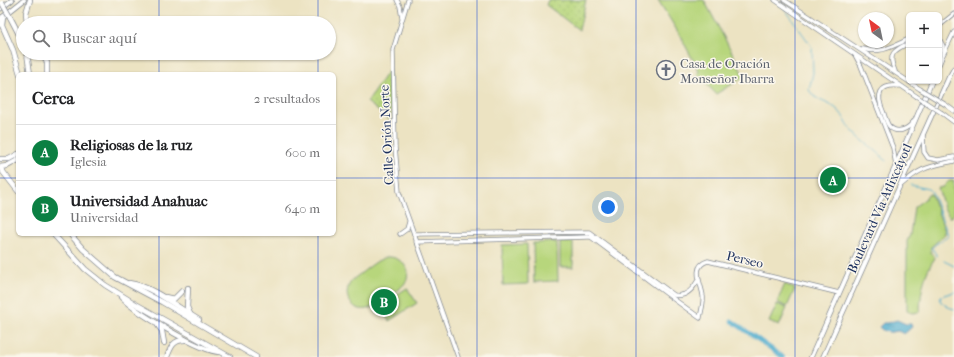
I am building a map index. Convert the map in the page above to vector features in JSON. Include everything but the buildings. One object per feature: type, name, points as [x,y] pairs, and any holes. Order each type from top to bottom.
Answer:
[{"type":"highway","points":[[26,16],[30,0]]},
{"type":"highway","points":[[1,2],[16,29]]},
{"type":"highway","points":[[1,18],[1,24],[16,57]]},
{"type":"highway","points":[[17,60],[20,72]]},
{"type":"highway","points":[[28,60],[30,72]]},
{"type":"highway","points":[[46,60],[47,72]]},
{"type":"highway","points":[[0,159],[9,159],[16,155]]},
{"type":"highway","points":[[16,161],[1,169],[16,188]]},
{"type":"highway","points":[[55,236],[85,269],[118,293],[230,357]]},
{"type":"highway","points":[[72,236],[83,249],[115,277],[162,302],[256,357]]},
{"type":"highway","points":[[125,283],[139,285],[168,298],[174,298],[182,291]]},
{"type":"highway","points":[[188,288],[187,307],[191,315]]},
{"type":"highway","points":[[118,293],[128,304],[153,320],[208,350],[222,352]]},
{"type":"highway","points":[[160,295],[229,338],[239,346]]},
{"type":"highway","points":[[153,320],[162,331],[164,343]]},
{"type":"highway","points":[[167,357],[175,342],[189,340]]},
{"type":"main road","points":[[0,9],[12,0]]},
{"type":"main road","points":[[1,18],[24,0]]},
{"type":"main road","name":"Boulevard Vía Atlixcáyotl","points":[[823,357],[949,78]]},
{"type":"main road","name":"Boulevard Vía Atlixcáyotl","points":[[811,357],[931,84]]},
{"type":"street","points":[[397,0],[400,6],[402,19]]},
{"type":"street","name":"Calle Orión Norte","points":[[408,0],[393,50],[395,147],[399,192],[458,357]]},
{"type":"street","points":[[775,0],[954,122]]},
{"type":"street","points":[[784,0],[858,47]]},
{"type":"street","points":[[942,24],[954,14]]},
{"type":"street","points":[[942,58],[954,32]]},
{"type":"street","points":[[894,45],[906,40]]},
{"type":"street","points":[[896,72],[891,62],[892,56],[897,49],[906,44]]},
{"type":"street","points":[[859,48],[870,51],[880,51],[887,48]]},
{"type":"street","points":[[859,48],[954,110]]},
{"type":"street","points":[[854,54],[893,148],[896,165]]},
{"type":"street","name":"Boulevard Vía Atlixcáyotl","points":[[949,78],[954,68]]},
{"type":"street","points":[[949,78],[954,73]]},
{"type":"street","points":[[901,86],[888,86],[879,95],[880,103],[887,122],[892,128],[901,130],[910,126],[916,117]]},
{"type":"street","points":[[923,135],[924,152],[928,158],[938,160],[954,156]]},
{"type":"street","points":[[899,186],[922,169],[954,161]]},
{"type":"street","points":[[400,234],[406,230],[409,221]]},
{"type":"street","points":[[414,234],[583,231],[592,233],[674,295],[678,296],[688,293],[698,280]]},
{"type":"street","points":[[545,232],[545,238]]},
{"type":"street","points":[[416,242],[587,236],[700,318],[703,296],[698,280]]},
{"type":"street","name":"Perseo","points":[[698,280],[702,263],[708,261],[839,293]]},
{"type":"green space","points":[[548,0],[586,0],[579,30],[546,5]]},
{"type":"green space","points":[[658,0],[704,0],[744,77],[716,94],[697,74],[699,71],[678,32]]},
{"type":"green space","points":[[389,69],[391,121],[367,102]]},
{"type":"green space","points":[[949,181],[954,181],[954,214],[950,218],[944,208],[938,188],[943,187]]},
{"type":"green space","points":[[928,194],[931,194],[945,234],[931,247],[931,252],[935,258],[928,270],[924,282],[919,312],[912,313],[907,311],[907,241],[910,235],[914,207],[925,199]]},
{"type":"green space","points":[[557,242],[558,281],[534,282],[533,243]]},
{"type":"green space","points":[[560,242],[573,242],[573,267],[560,267]]},
{"type":"green space","points":[[527,244],[528,284],[503,285],[502,245]]},
{"type":"green space","points":[[392,257],[401,261],[407,269],[408,273],[405,283],[376,306],[359,309],[350,302],[348,298],[348,286],[356,277],[379,260]]},
{"type":"green space","points":[[785,284],[795,289],[787,307],[777,302]]},
{"type":"green space","points":[[407,288],[417,303],[389,321],[379,306]]},
{"type":"green space","points":[[777,304],[787,308],[779,326],[769,322]]},
{"type":"water","points":[[897,320],[906,324],[911,324],[912,327],[904,334],[898,331],[887,332],[879,327],[883,323]]},
{"type":"waterway","points":[[785,9],[812,47],[813,73],[809,90],[819,100],[831,105],[839,111],[855,134],[878,152],[886,161]]},
{"type":"waterway","points":[[911,185],[928,189],[932,192],[948,235],[932,248],[937,256]]},
{"type":"waterway","points":[[944,261],[954,266]]},
{"type":"waterway","points":[[954,292],[941,296],[940,301],[948,307],[954,309]]},
{"type":"waterway","points":[[732,321],[783,357]]},
{"type":"place","name":"Casa de Oración Monseñor Ibarra","points":[[666,70]]},
{"type":"place","name":"Religiosas de la ruz","points":[[833,180]]},
{"type":"place","name":"Universidad Anahuac","points":[[384,302]]}]
